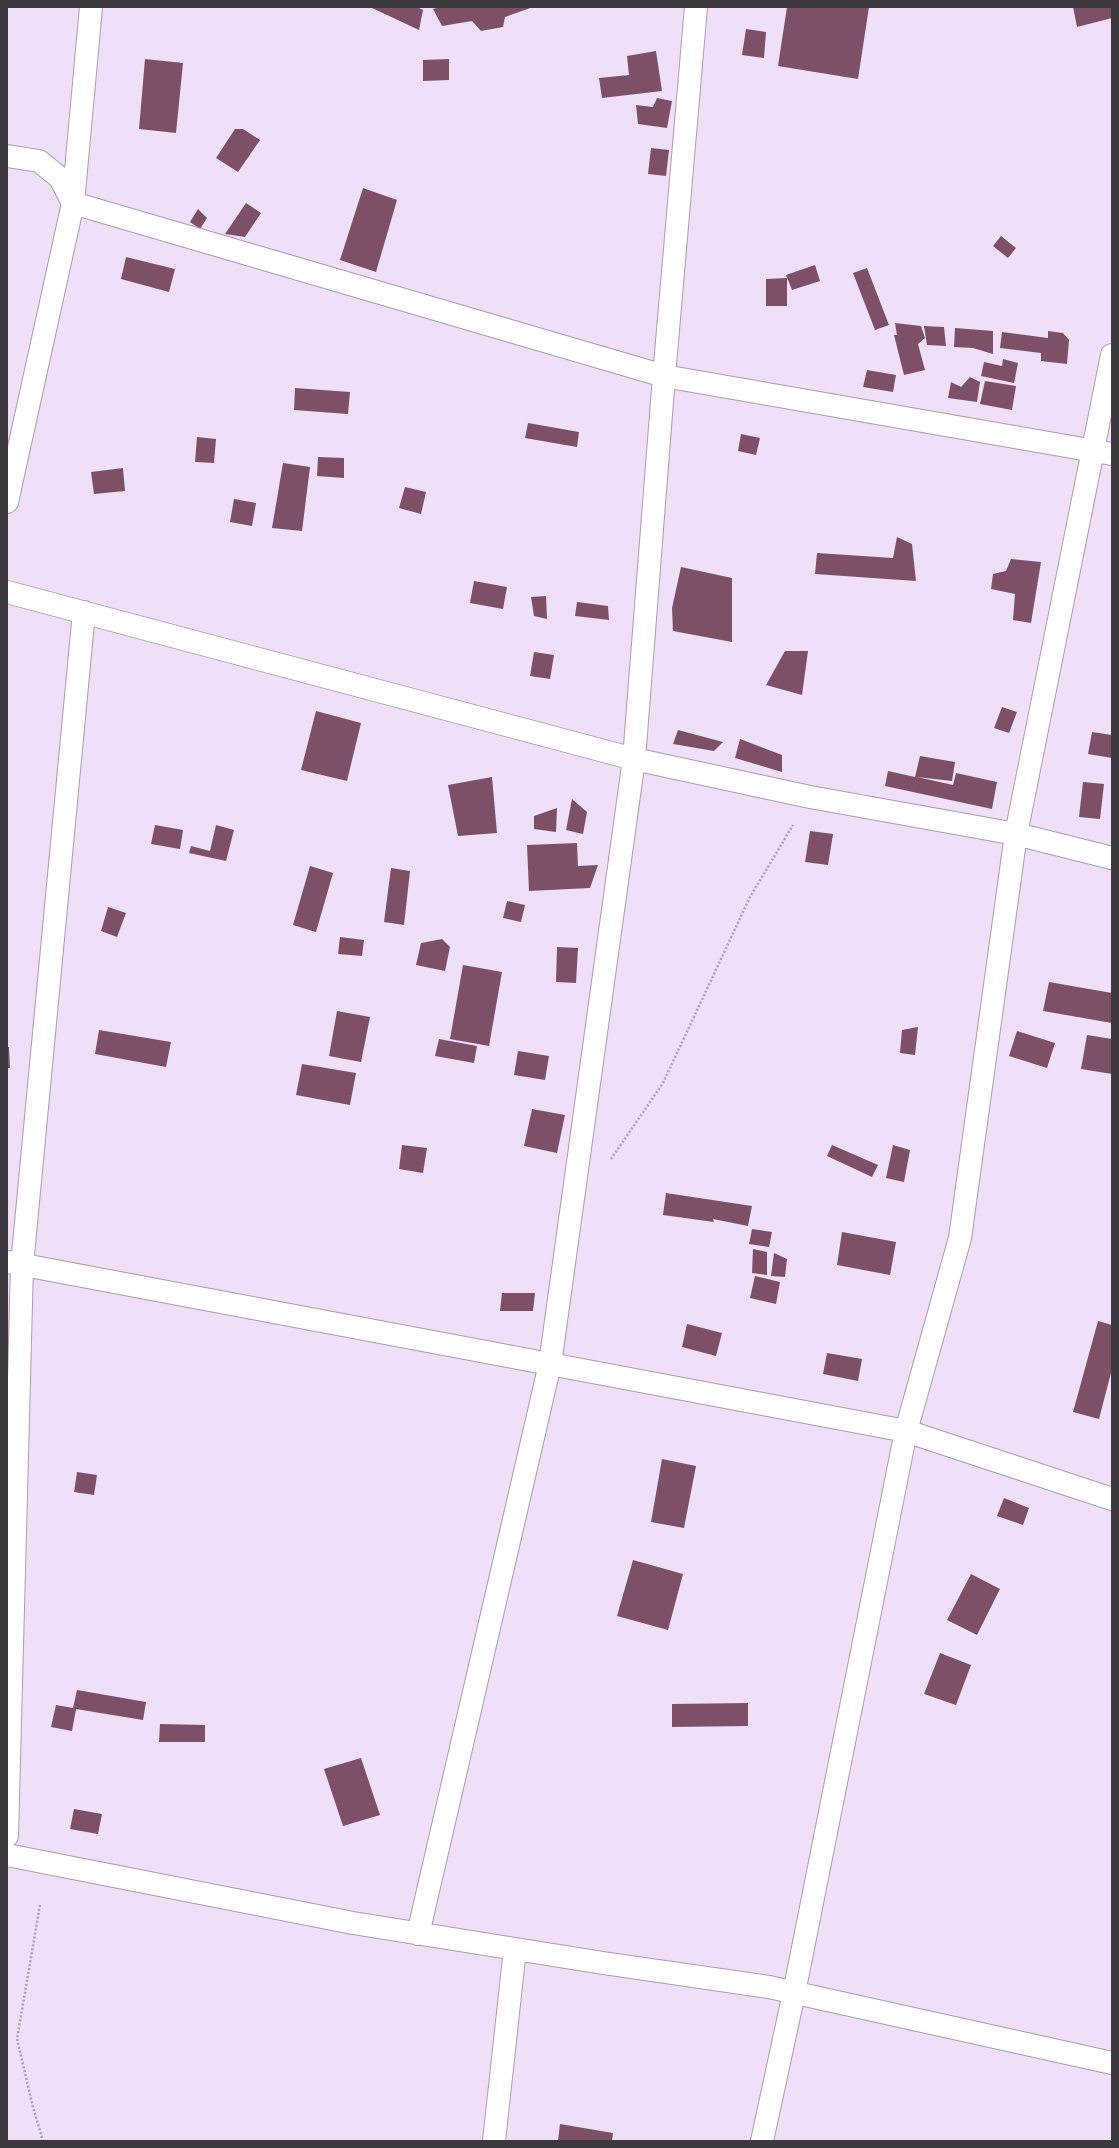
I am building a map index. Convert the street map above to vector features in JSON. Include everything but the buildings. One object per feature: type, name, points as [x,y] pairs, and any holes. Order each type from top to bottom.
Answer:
[{"type":"street","points":[[7,502],[73,203],[91,7]]},
{"type":"street","points":[[418,1934],[550,1364],[634,759],[664,376],[696,7]]},
{"type":"street","points":[[7,156],[39,161],[60,178],[73,203],[664,376],[1102,452]]},
{"type":"street","points":[[762,2141],[794,1993],[906,1431],[960,1238],[1016,834],[1102,452],[1112,355]]},
{"type":"street","points":[[7,592],[634,759],[810,797],[1016,834],[1112,858]]},
{"type":"street","points":[[7,1836],[14,1264],[84,612]]},
{"type":"street","points":[[14,1264],[906,1431],[1112,1499]]},
{"type":"street","points":[[7,1855],[353,1923],[769,1987],[1112,2063]]},
{"type":"street","points":[[494,2141],[515,1949]]},
{"type":"path","points":[[610,1160],[663,1082],[750,896],[810,797]]},
{"type":"path","points":[[40,1906],[17,2039],[32,2107],[43,2141]]}]
